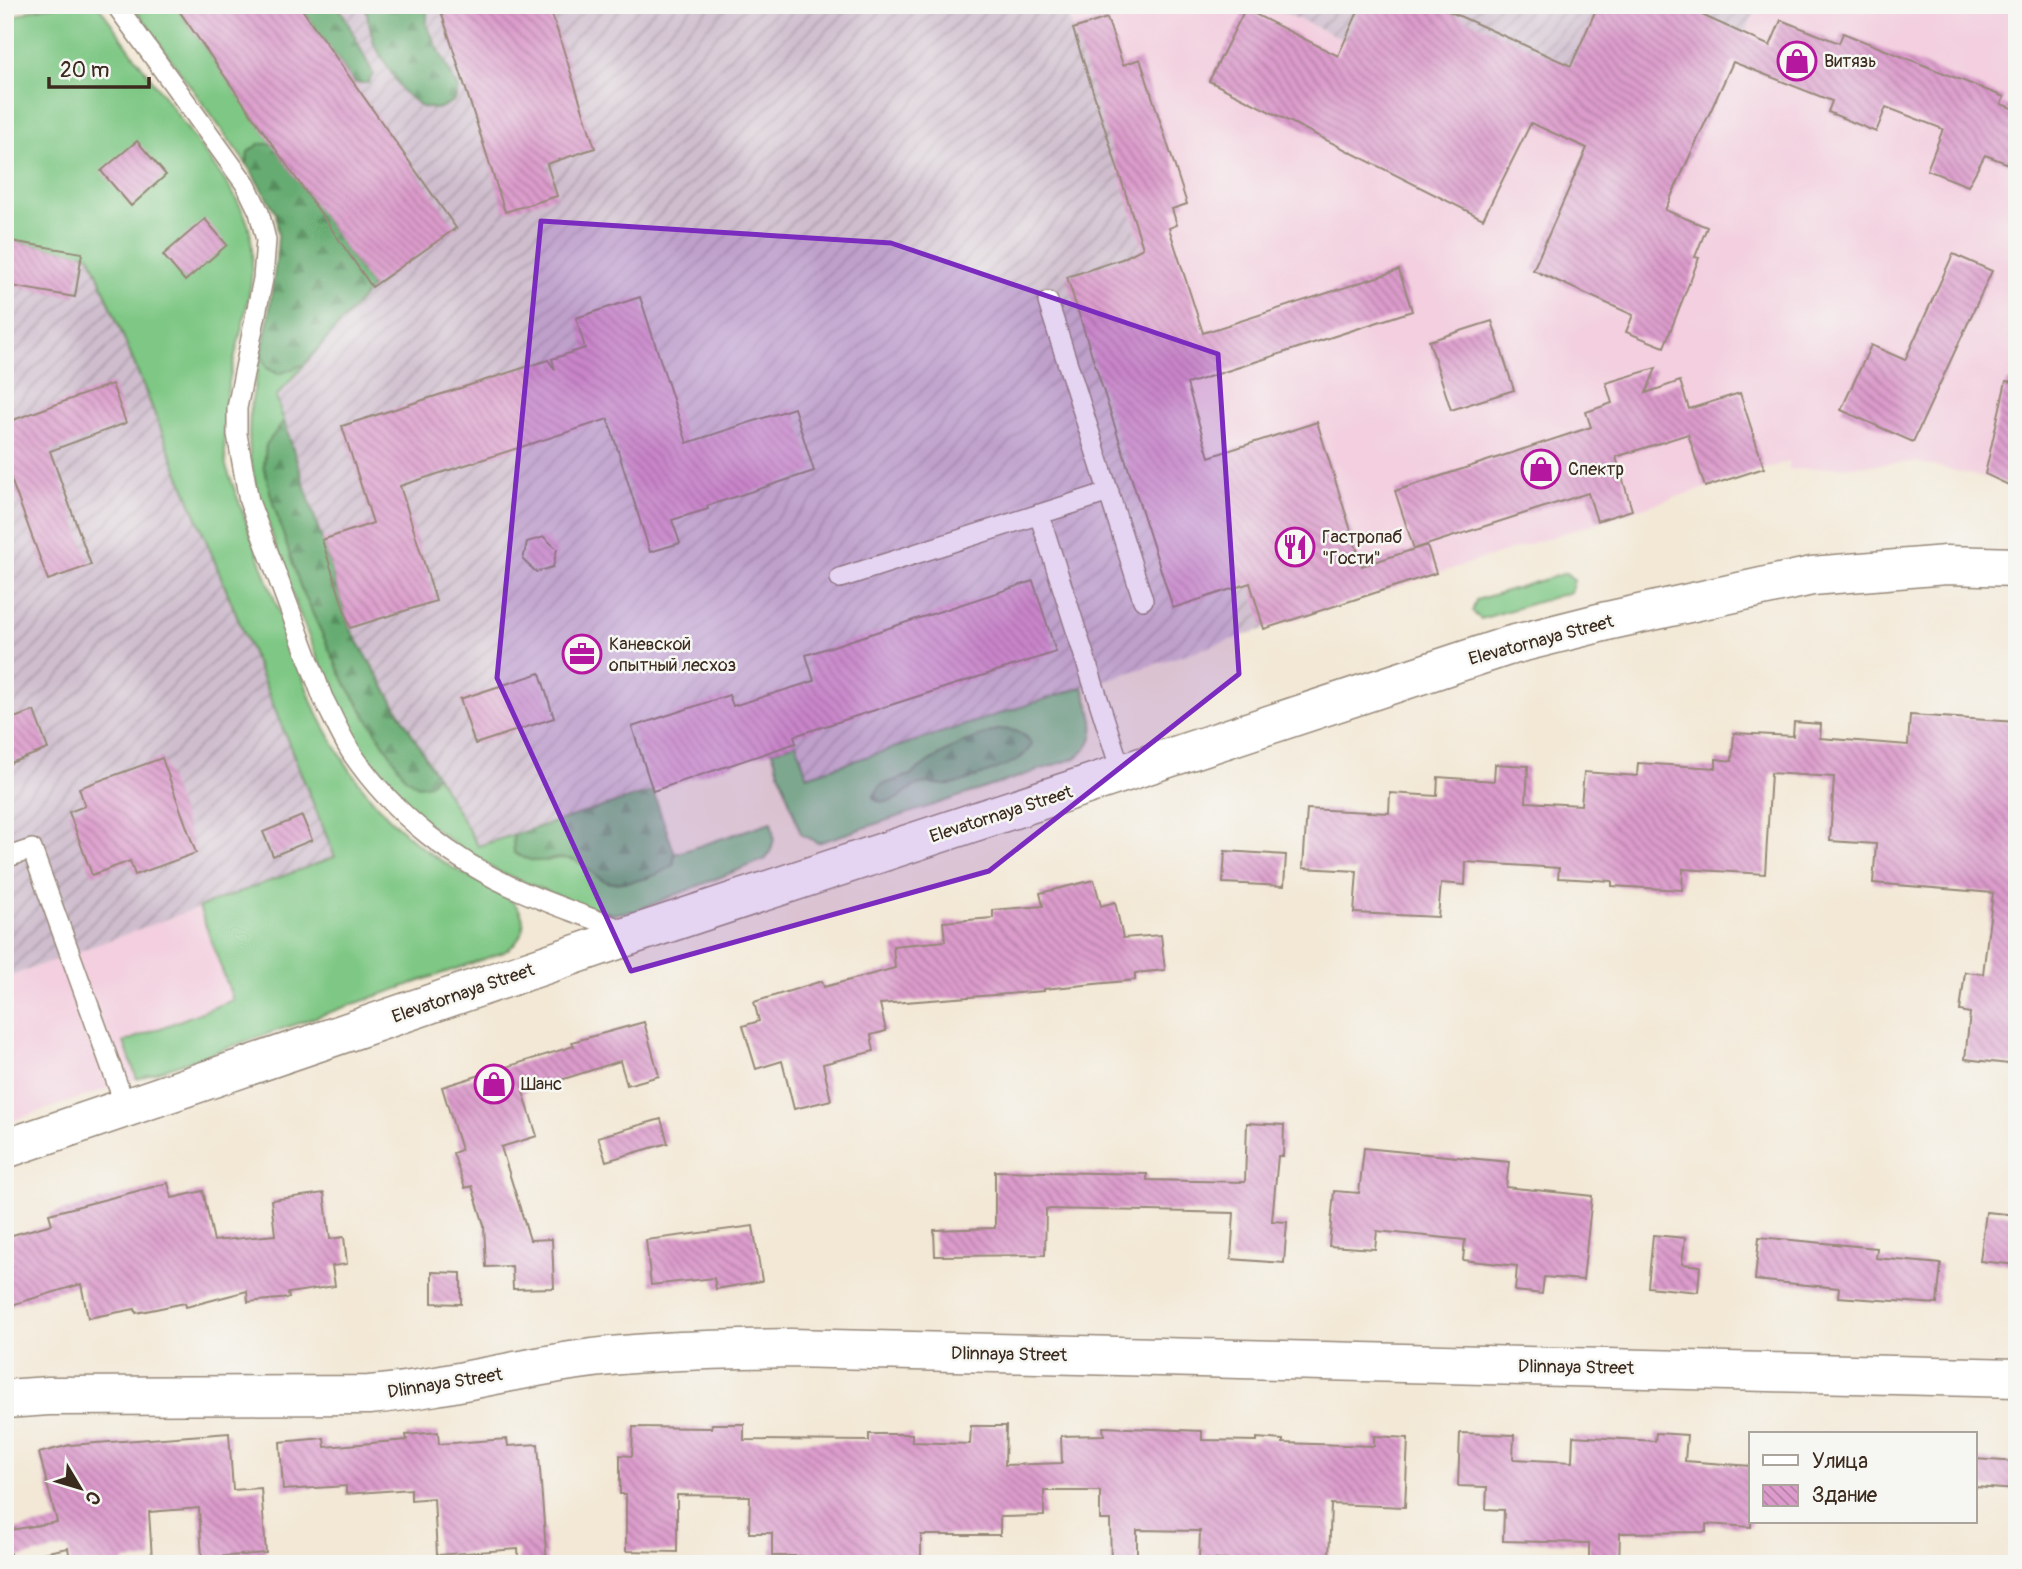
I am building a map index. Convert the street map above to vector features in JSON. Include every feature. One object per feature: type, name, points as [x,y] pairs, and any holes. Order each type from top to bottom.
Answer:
[{"type":"street","name":"Elevatornaya Street","points":[[5,1149],[635,934],[1508,646],[1620,618],[1812,576],[1946,565],[2017,567]]},
{"type":"street","name":"Dlinnaya Street","points":[[5,1399],[49,1396],[369,1395],[403,1392],[573,1361],[682,1351],[790,1348],[2017,1378]]},
{"type":"lane","points":[[116,5],[246,185],[259,212],[267,240],[263,279],[237,408],[237,434],[249,501],[323,698],[347,744],[374,783],[395,806],[442,846],[520,891],[635,934]]},
{"type":"lane","points":[[1048,302],[1143,600]]},
{"type":"lane","points":[[841,578],[1109,492]]},
{"type":"lane","points":[[1039,514],[1122,774]]},
{"type":"lane","points":[[5,858],[32,849],[126,1108]]},
{"type":"highlighted area","points":[[541,221],[891,243],[1218,354],[1239,674],[989,871],[631,971],[497,678]]},
{"type":"shaded area","points":[[175,5],[1065,5],[1264,629],[807,776],[796,743],[478,846],[350,628],[276,397],[372,287]]},
{"type":"shaded area","points":[[1065,5],[1267,5],[1675,188],[1755,11],[1740,5],[2017,5],[2016,485],[1916,462],[1789,470],[1789,461],[1264,629]]},
{"type":"shaded area","points":[[1267,5],[1740,5],[1755,11],[1675,188]]},
{"type":"shaded area","points":[[5,240],[90,255],[335,858],[5,978]]},
{"type":"shaded area","points":[[199,907],[234,1000],[124,1042],[137,1079],[5,1123],[5,978]]},
{"type":"green space","points":[[59,5],[98,5],[230,188],[247,220],[252,276],[228,385],[224,436],[226,466],[313,705],[325,729],[354,775],[387,816],[427,851],[505,896],[518,908],[523,921],[519,939],[504,952],[137,1079],[124,1042],[233,1000],[199,907],[335,857],[90,255],[5,240],[5,21],[31,10]]},
{"type":"green space","points":[[132,5],[175,5],[273,144],[259,144],[248,152],[247,165]]},
{"type":"green space","points":[[299,5],[336,5],[343,13],[373,74],[368,83],[354,83]]},
{"type":"green space","points":[[365,5],[427,5],[427,26],[458,89],[455,100],[438,109],[422,107],[403,92],[374,44]]},
{"type":"green space","points":[[259,144],[273,144],[372,287],[305,364],[279,374],[267,368],[261,354],[278,236],[276,213],[247,165],[248,152]]},
{"type":"green space","points":[[261,354],[267,368],[278,374],[305,364],[276,397],[284,421],[266,445],[264,467],[300,586],[344,681],[368,720],[430,784],[436,775],[478,846],[513,835],[514,853],[547,861],[560,857],[577,860],[592,872],[673,865],[675,854],[771,822],[773,841],[766,859],[635,911],[613,914],[584,906],[499,872],[471,857],[413,812],[382,780],[349,731],[297,607],[257,491],[250,457],[249,434],[250,410]]},
{"type":"green space","points":[[284,421],[350,628],[436,775],[430,784],[418,786],[405,777],[344,681],[300,586],[264,467],[266,445]]},
{"type":"green space","points":[[1566,573],[1574,580],[1571,592],[1481,619],[1472,612],[1476,600]]},
{"type":"green space","points":[[1083,687],[1092,716],[1093,734],[1085,750],[1076,758],[818,843],[801,834],[772,751],[796,743],[807,776]]},
{"type":"green space","points":[[1000,729],[1025,736],[1032,744],[1026,753],[1004,766],[954,784],[921,784],[896,799],[885,802],[877,801],[873,797],[881,785],[910,775],[964,742]]},
{"type":"green space","points":[[653,791],[675,854],[673,865],[655,875],[609,883],[571,859],[539,861],[514,853],[513,835]]},
{"type":"building","points":[[175,5],[299,5],[456,228],[372,287]]},
{"type":"building","points":[[439,5],[549,5],[595,148],[547,164],[557,196],[505,212]]},
{"type":"building","points":[[1361,5],[1435,5],[1571,66],[1598,5],[1680,5],[1770,46],[1781,20],[1839,43],[1843,33],[2004,97],[2001,104],[2017,110],[2017,167],[1985,155],[1968,186],[1927,170],[1943,129],[1886,107],[1876,132],[1828,112],[1832,101],[1733,62],[1665,210],[1707,227],[1695,257],[1699,258],[1664,347],[1626,332],[1633,315],[1533,270],[1587,148],[1531,123],[1483,219],[1209,81],[1245,9],[1338,56]]},
{"type":"building","points":[[1107,18],[1123,65],[1140,59],[1187,204],[1172,209],[1177,225],[1169,228],[1203,333],[1399,270],[1412,311],[1187,384],[1209,457],[1317,422],[1362,566],[1427,545],[1436,573],[1264,629],[1250,583],[1173,608],[1067,277],[1122,259],[1143,248],[1073,29]]},
{"type":"building","points":[[137,141],[166,175],[131,206],[101,171]]},
{"type":"building","points":[[205,219],[227,245],[185,281],[163,255]]},
{"type":"building","points":[[5,240],[82,253],[75,297],[5,285]]},
{"type":"building","points":[[1953,254],[1992,271],[1913,442],[1841,410],[1871,345],[1905,360]]},
{"type":"building","points":[[640,297],[687,443],[794,408],[814,471],[672,520],[680,543],[650,552],[608,419],[400,486],[436,601],[350,628],[322,540],[373,523],[342,426],[548,360],[555,370],[552,359],[585,348],[576,318]]},
{"type":"building","points":[[1492,321],[1514,390],[1451,410],[1429,341]]},
{"type":"building","points":[[1656,368],[1646,393],[1680,381],[1689,409],[1740,393],[1764,468],[1705,487],[1688,434],[1616,457],[1632,510],[1597,521],[1588,493],[1414,549],[1395,491],[1591,427],[1586,412],[1612,403],[1606,383]]},
{"type":"building","points":[[2006,381],[2017,382],[2017,489],[1985,474]]},
{"type":"building","points":[[112,384],[126,423],[50,451],[91,565],[48,580],[5,463],[5,423]]},
{"type":"building","points":[[544,537],[557,549],[553,567],[536,572],[523,560],[527,542]]},
{"type":"building","points":[[1033,581],[1056,652],[794,736],[796,743],[653,791],[632,727],[729,695],[733,706],[814,681],[806,655]]},
{"type":"building","points":[[540,673],[554,718],[475,744],[460,699]]},
{"type":"building","points":[[34,711],[48,749],[5,765],[5,721]]},
{"type":"building","points":[[1910,715],[2017,722],[2017,1065],[1965,1059],[1970,1013],[1960,1011],[1965,972],[1983,974],[1993,893],[1873,883],[1876,844],[1830,841],[1834,777],[1771,773],[1765,874],[1683,869],[1682,890],[1612,886],[1612,881],[1558,878],[1559,868],[1466,862],[1465,885],[1441,883],[1438,917],[1354,913],[1357,871],[1303,868],[1307,809],[1389,813],[1390,793],[1437,796],[1438,777],[1494,781],[1495,764],[1528,766],[1526,802],[1581,805],[1584,772],[1637,776],[1638,763],[1716,768],[1716,759],[1732,761],[1734,733],[1793,736],[1794,722],[1821,724],[1820,738],[1908,745]]},
{"type":"building","points":[[162,758],[196,853],[135,875],[130,861],[92,875],[69,812],[85,806],[79,788]]},
{"type":"building","points":[[302,816],[312,840],[273,856],[263,832]]},
{"type":"building","points":[[1225,851],[1286,855],[1284,886],[1223,883]]},
{"type":"building","points":[[1094,880],[1101,906],[1115,902],[1123,938],[1161,935],[1165,970],[1135,973],[1135,980],[1044,991],[880,1004],[886,1031],[871,1035],[874,1051],[823,1064],[831,1100],[794,1109],[782,1061],[756,1069],[743,1026],[759,1021],[754,1002],[822,981],[824,987],[895,968],[893,946],[945,941],[943,922],[993,918],[993,910],[1043,906],[1040,893]]},
{"type":"building","points":[[644,1022],[659,1076],[627,1085],[620,1061],[523,1092],[537,1136],[501,1147],[530,1240],[552,1239],[554,1288],[513,1289],[512,1266],[486,1267],[484,1225],[472,1186],[465,1188],[453,1153],[461,1150],[442,1087],[574,1046],[572,1042]]},
{"type":"building","points":[[661,1119],[668,1143],[606,1161],[598,1137]]},
{"type":"building","points":[[1247,1123],[1284,1125],[1283,1156],[1278,1156],[1272,1221],[1287,1222],[1284,1263],[1231,1259],[1234,1213],[1149,1211],[1046,1209],[1045,1255],[935,1256],[934,1230],[995,1228],[995,1171],[1147,1174],[1147,1180],[1245,1182]]},
{"type":"building","points":[[1364,1148],[1509,1162],[1506,1187],[1592,1196],[1583,1280],[1544,1277],[1542,1294],[1515,1291],[1517,1266],[1463,1260],[1465,1240],[1377,1231],[1375,1249],[1329,1246],[1334,1191],[1359,1193]]},
{"type":"building","points":[[168,1183],[172,1198],[203,1191],[214,1241],[275,1235],[271,1200],[324,1193],[330,1239],[344,1237],[347,1264],[332,1266],[335,1286],[288,1293],[289,1298],[248,1302],[247,1291],[186,1307],[185,1303],[136,1313],[135,1309],[88,1318],[81,1284],[5,1307],[5,1237],[52,1224],[49,1214]]},
{"type":"building","points":[[1986,1212],[2017,1215],[2017,1265],[1980,1261]]},
{"type":"building","points":[[753,1226],[762,1281],[716,1289],[714,1278],[651,1285],[646,1240]]},
{"type":"building","points":[[1653,1235],[1685,1238],[1682,1264],[1700,1266],[1698,1292],[1648,1287]]},
{"type":"building","points":[[1759,1237],[1877,1248],[1876,1258],[1941,1264],[1937,1304],[1838,1297],[1839,1288],[1755,1280]]},
{"type":"building","points":[[432,1272],[461,1273],[461,1304],[432,1303]]},
{"type":"building","points":[[712,1424],[744,1424],[744,1440],[869,1441],[869,1434],[912,1434],[912,1442],[970,1444],[971,1426],[1006,1426],[1005,1465],[1062,1463],[1061,1436],[1104,1435],[1103,1427],[1202,1431],[1202,1440],[1257,1441],[1257,1438],[1283,1440],[1283,1443],[1374,1446],[1374,1436],[1408,1438],[1405,1507],[1331,1504],[1329,1560],[1282,1558],[1281,1564],[1241,1564],[1241,1561],[1199,1559],[1200,1531],[1137,1530],[1137,1564],[1111,1564],[1110,1520],[1100,1520],[1100,1491],[1044,1491],[1044,1516],[1000,1517],[1000,1535],[921,1535],[921,1564],[801,1564],[801,1556],[772,1556],[772,1533],[749,1533],[750,1496],[677,1495],[677,1552],[626,1551],[626,1494],[620,1494],[620,1455],[632,1456],[633,1427],[711,1428]]},
{"type":"building","points":[[438,1432],[439,1444],[507,1439],[508,1446],[538,1444],[547,1564],[519,1564],[518,1549],[437,1555],[434,1498],[411,1500],[411,1489],[346,1494],[346,1486],[283,1490],[280,1442],[324,1438],[325,1447],[407,1440],[406,1435]]},
{"type":"building","points":[[229,1433],[233,1490],[261,1488],[266,1553],[202,1558],[199,1508],[149,1512],[152,1559],[124,1561],[124,1564],[71,1564],[68,1548],[11,1559],[5,1531],[57,1522],[39,1453],[70,1445]]},
{"type":"building","points":[[1460,1433],[1514,1435],[1513,1459],[1572,1462],[1573,1436],[1655,1441],[1656,1433],[1687,1435],[1685,1461],[1749,1466],[1751,1527],[1706,1524],[1706,1532],[1620,1533],[1619,1564],[1589,1564],[1589,1543],[1503,1541],[1504,1510],[1486,1509],[1487,1487],[1458,1486]]},
{"type":"building","points":[[1976,1459],[2017,1462],[2017,1490],[1976,1487]]},
{"type":"place","name":"Витязь","points":[[1797,61]]},
{"type":"place","name":"Спектр","points":[[1541,469]]},
{"type":"place","name":"Гастропаб \"Гости\"","points":[[1295,547]]},
{"type":"place","name":"Каневской опытный лесхоз","points":[[582,654]]},
{"type":"place","name":"Шанс","points":[[494,1084]]}]
